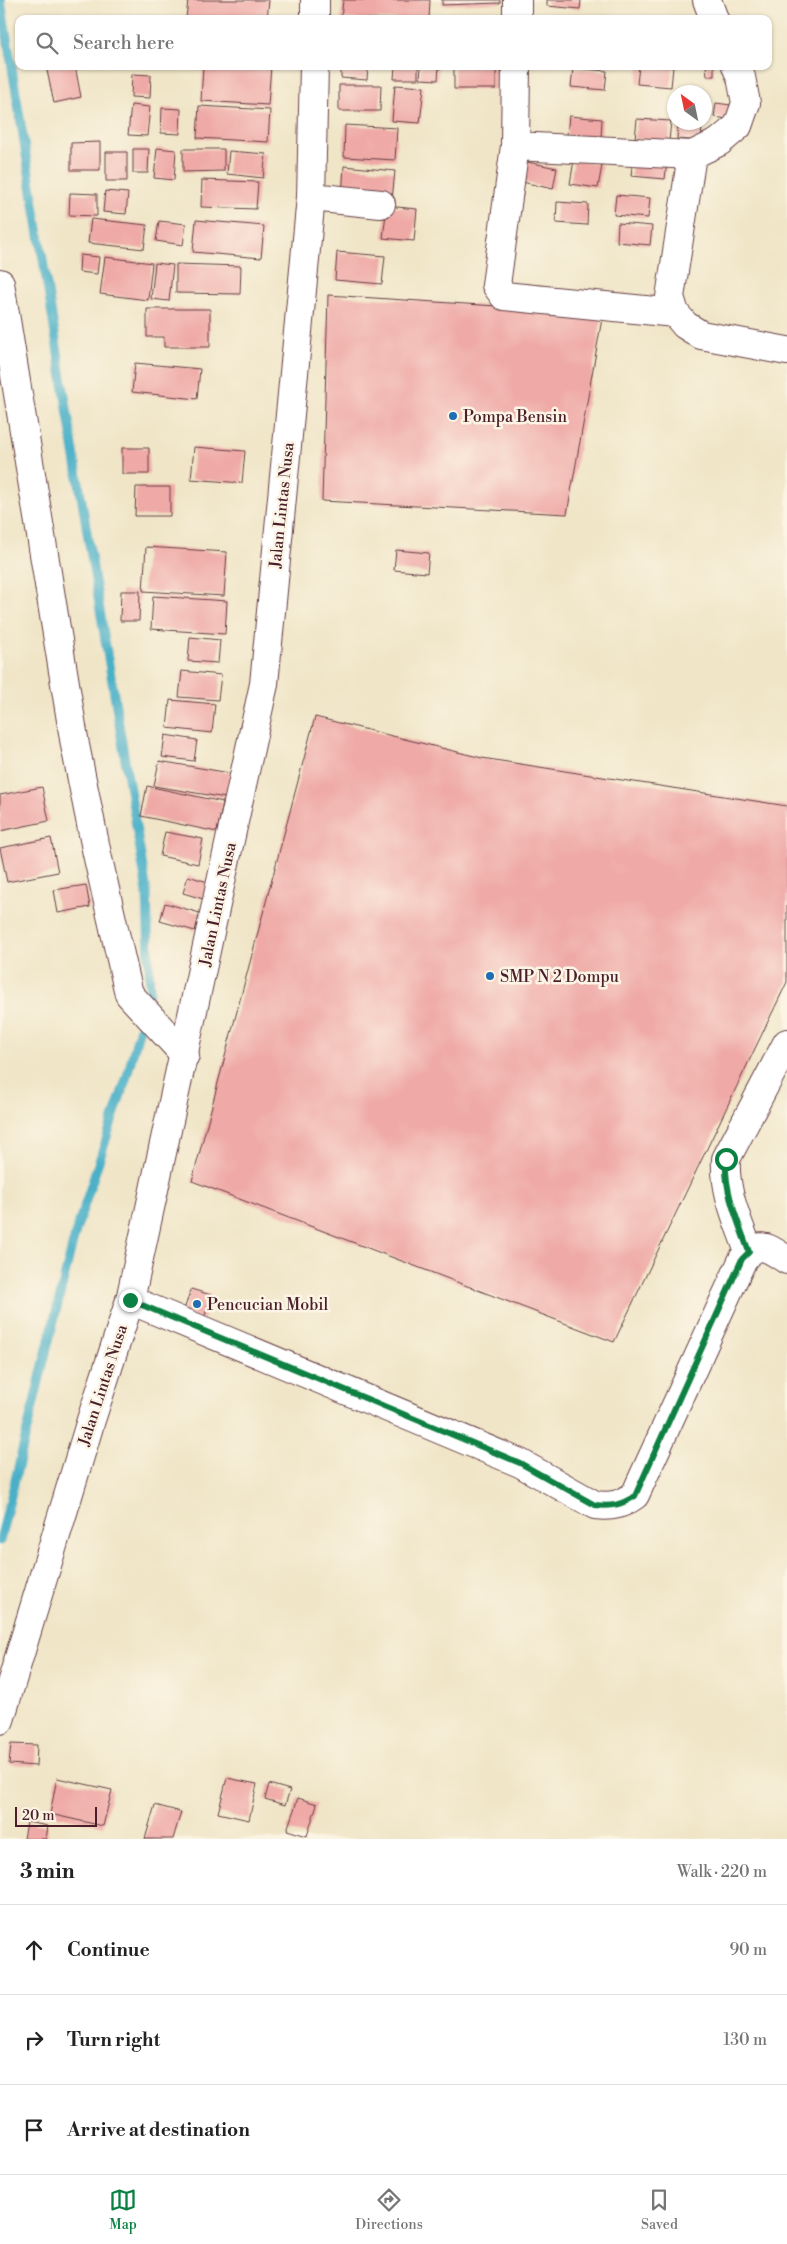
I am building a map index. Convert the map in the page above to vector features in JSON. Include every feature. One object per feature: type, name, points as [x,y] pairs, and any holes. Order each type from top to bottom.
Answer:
[{"type":"main road","points":[[315,15],[316,0]]},
{"type":"main road","points":[[517,0],[517,15]]},
{"type":"main road","points":[[707,0],[713,15]]},
{"type":"main road","name":"Jalan Lintas Nusa","points":[[0,1720],[90,1420],[130,1300],[177,1047],[264,684],[311,197],[314,70]]},
{"type":"main road","points":[[516,70],[515,146],[496,285],[499,291],[504,296],[675,313]]},
{"type":"main road","points":[[515,146],[692,155],[719,142],[738,126],[746,104],[737,70]]},
{"type":"main road","points":[[692,155],[670,297],[675,313],[686,325],[701,335],[787,351]]},
{"type":"main road","points":[[311,197],[382,204]]},
{"type":"main road","points":[[0,283],[75,746],[96,854],[129,994],[177,1047]]},
{"type":"main road","points":[[749,1252],[728,1194],[725,1177],[726,1159],[787,1043]]},
{"type":"main road","points":[[130,1300],[520,1463],[595,1505],[609,1507],[623,1504],[635,1496],[742,1259],[756,1248],[766,1246],[787,1260]]},
{"type":"building","points":[[188,0],[269,0],[267,15],[186,15]]},
{"type":"building","points":[[343,0],[430,0],[429,15],[341,15]]},
{"type":"building","points":[[442,0],[500,0],[500,3],[442,5]]},
{"type":"building","points":[[547,0],[581,0],[580,9],[547,6]]},
{"type":"building","points":[[47,70],[76,70],[81,97],[54,103]]},
{"type":"building","points":[[203,70],[271,70],[268,105],[201,101]]},
{"type":"building","points":[[341,70],[368,70],[367,80],[341,78]]},
{"type":"building","points":[[395,70],[418,70],[418,79],[394,79]]},
{"type":"building","points":[[421,70],[439,70],[438,80],[420,79]]},
{"type":"building","points":[[454,70],[496,70],[496,89],[454,89]]},
{"type":"building","points":[[573,70],[607,71],[605,90],[571,87]]},
{"type":"building","points":[[639,70],[673,70],[671,85],[667,85],[667,87],[637,84]]},
{"type":"building","points":[[706,70],[714,70],[714,76],[707,76]]},
{"type":"building","points":[[132,74],[151,75],[150,98],[131,97]]},
{"type":"building","points":[[339,85],[381,85],[380,111],[339,111]]},
{"type":"building","points":[[395,85],[424,87],[420,123],[392,121]]},
{"type":"building","points":[[716,103],[731,105],[728,119],[714,117]]},
{"type":"building","points":[[131,105],[150,107],[147,136],[128,135]]},
{"type":"building","points":[[199,106],[270,110],[268,142],[197,138]]},
{"type":"building","points":[[162,108],[181,109],[180,134],[161,133]]},
{"type":"building","points":[[569,116],[602,119],[601,138],[567,135]]},
{"type":"building","points":[[637,119],[667,121],[667,130],[670,130],[669,141],[635,139]]},
{"type":"building","points":[[345,125],[397,128],[395,160],[344,157]]},
{"type":"building","points":[[678,130],[702,130],[701,141],[677,139]]},
{"type":"building","points":[[100,142],[100,170],[71,170],[71,143]]},
{"type":"building","points":[[157,148],[176,150],[174,180],[154,178]]},
{"type":"building","points":[[133,149],[149,149],[148,173],[133,173]]},
{"type":"building","points":[[183,149],[224,149],[224,171],[183,172]]},
{"type":"building","points":[[229,151],[266,154],[263,178],[227,174]]},
{"type":"building","points":[[106,152],[127,152],[127,181],[106,181]]},
{"type":"building","points":[[633,157],[667,160],[665,179],[631,176]]},
{"type":"building","points":[[574,160],[602,165],[598,188],[570,184]]},
{"type":"building","points":[[527,162],[557,168],[553,189],[522,182]]},
{"type":"building","points":[[344,166],[395,171],[392,200],[342,196]]},
{"type":"building","points":[[202,180],[258,182],[256,209],[201,207]]},
{"type":"building","points":[[105,191],[128,193],[126,214],[103,212]]},
{"type":"building","points":[[70,193],[97,194],[97,216],[69,215]]},
{"type":"building","points":[[616,195],[650,198],[648,218],[614,215]]},
{"type":"building","points":[[557,202],[588,204],[587,225],[556,223]]},
{"type":"building","points":[[387,206],[417,209],[414,241],[383,238]]},
{"type":"building","points":[[91,219],[147,225],[144,249],[88,243]]},
{"type":"building","points":[[196,220],[264,226],[261,258],[193,252]]},
{"type":"building","points":[[159,221],[186,224],[183,245],[156,241]]},
{"type":"building","points":[[618,223],[652,226],[650,245],[617,242]]},
{"type":"building","points":[[337,252],[385,256],[382,284],[335,280]]},
{"type":"building","points":[[80,255],[99,257],[97,274],[79,272]]},
{"type":"building","points":[[105,257],[152,263],[148,300],[100,294]]},
{"type":"building","points":[[155,263],[173,265],[169,301],[151,299]]},
{"type":"building","points":[[176,264],[241,266],[240,294],[176,293]]},
{"type":"building","points":[[328,295],[603,313],[567,514],[322,501]]},
{"type":"building","points":[[147,309],[210,309],[210,347],[164,347],[164,337],[147,337]]},
{"type":"building","points":[[135,363],[200,369],[197,399],[132,392]]},
{"type":"building","points":[[194,447],[245,451],[242,483],[191,479]]},
{"type":"building","points":[[122,448],[149,448],[149,474],[122,474]]},
{"type":"building","points":[[136,487],[170,487],[170,516],[135,516]]},
{"type":"building","points":[[146,547],[227,552],[224,596],[143,591]]},
{"type":"building","points":[[396,550],[429,553],[427,573],[394,570]]},
{"type":"building","points":[[121,591],[140,591],[139,621],[120,621]]},
{"type":"building","points":[[153,596],[227,601],[225,634],[151,629]]},
{"type":"building","points":[[190,637],[220,640],[218,663],[188,661]]},
{"type":"building","points":[[182,671],[221,675],[218,700],[179,697]]},
{"type":"building","points":[[170,700],[215,704],[212,733],[167,728]]},
{"type":"building","points":[[315,717],[482,758],[787,806],[787,982],[614,1342],[192,1181]]},
{"type":"building","points":[[165,735],[197,740],[194,761],[162,757]]},
{"type":"building","points":[[159,761],[230,773],[226,798],[154,786]]},
{"type":"building","points":[[147,786],[223,802],[217,832],[141,816]]},
{"type":"building","points":[[42,787],[49,821],[0,831],[0,795]]},
{"type":"building","points":[[165,832],[203,839],[198,864],[160,856]]},
{"type":"building","points":[[51,838],[58,872],[7,882],[0,848]]},
{"type":"building","points":[[188,876],[208,882],[203,899],[183,893]]},
{"type":"building","points":[[86,885],[90,907],[58,913],[54,890]]},
{"type":"building","points":[[165,903],[200,913],[195,931],[160,921]]},
{"type":"building","name":"Pencucian Mobil","points":[[191,1289],[211,1295],[204,1319],[183,1313]]},
{"type":"building","points":[[11,1744],[37,1745],[36,1766],[9,1764]]},
{"type":"building","points":[[57,1778],[112,1790],[103,1826],[50,1814]]},
{"type":"building","points":[[227,1778],[257,1784],[249,1820],[218,1813]]},
{"type":"building","points":[[269,1784],[290,1790],[285,1805],[265,1799]]},
{"type":"building","points":[[298,1798],[317,1804],[307,1836],[287,1830]]},
{"type":"building","points":[[155,1805],[181,1812],[173,1839],[145,1839]]},
{"type":"building","points":[[27,1822],[48,1826],[46,1839],[24,1839]]},
{"type":"waterway","points":[[0,1541],[75,1234],[127,1076],[150,990],[147,892],[1,0]]},
{"type":"place","name":"Pompa Bensin","points":[[453,416]]},
{"type":"place","name":"SMP N 2 Dompu","points":[[490,976]]},
{"type":"place","name":"Pencucian Mobil","points":[[197,1304]]},
{"type":"route","points":[[130,1300],[520,1463],[595,1505],[609,1507],[623,1504],[635,1496],[742,1259],[749,1252],[728,1194],[725,1177],[726,1159]]}]
